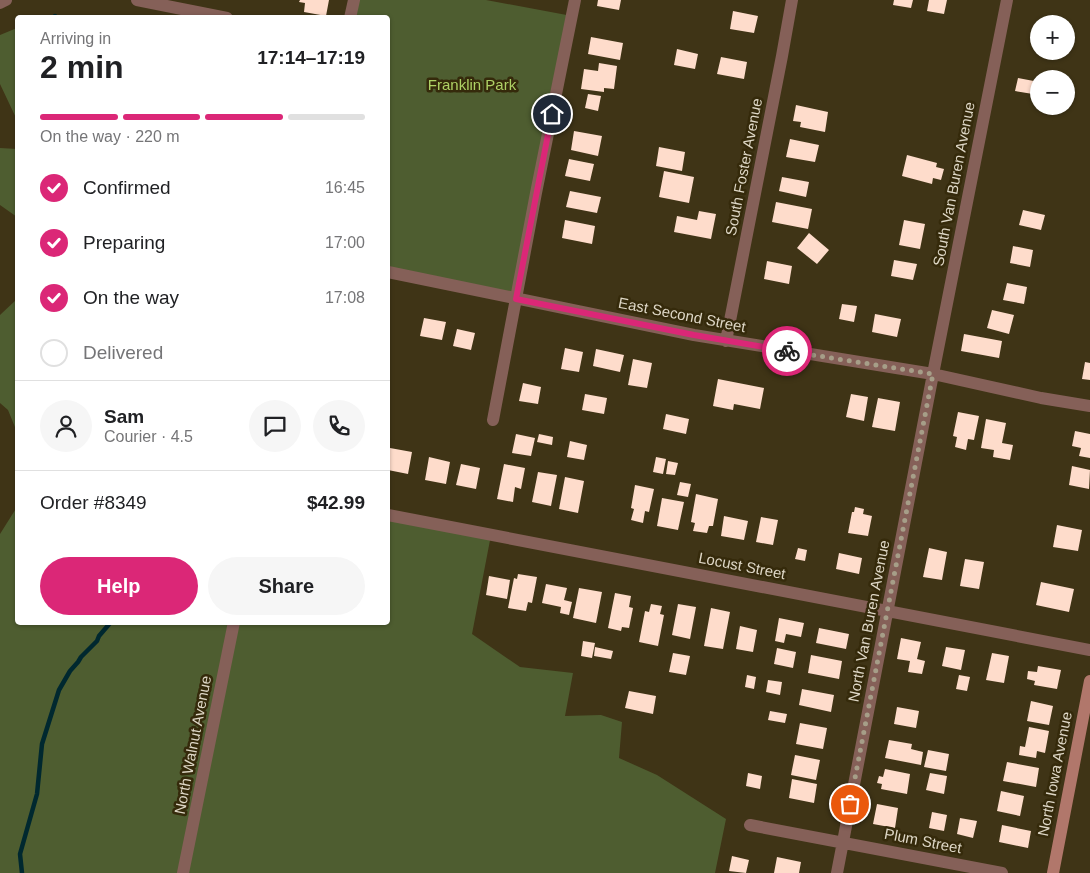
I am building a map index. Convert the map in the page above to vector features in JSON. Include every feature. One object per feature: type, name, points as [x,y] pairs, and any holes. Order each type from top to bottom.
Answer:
[{"type":"main road","name":"North Iowa Avenue","points":[[1053,873],[1090,681]]},
{"type":"street","points":[[0,3],[6,0]]},
{"type":"street","points":[[142,0],[213,15]]},
{"type":"street","points":[[351,15],[354,0]]},
{"type":"street","points":[[493,420],[575,0]]},
{"type":"street","name":"South Foster Avenue","points":[[726,341],[792,0]]},
{"type":"street","name":"South Van Buren Avenue","points":[[933,374],[1007,0]]},
{"type":"street","name":"East Second Street","points":[[390,272],[726,341],[933,374],[1042,398],[1090,406]]},
{"type":"street","name":"North Van Buren Avenue","points":[[837,873],[933,374]]},
{"type":"street","name":"Locust Street","points":[[390,515],[1090,650]]},
{"type":"street","name":"North Walnut Avenue","points":[[183,873],[233,625]]},
{"type":"street","name":"Plum Street","points":[[750,825],[1002,873]]},
{"type":"green space","name":"Franklin Park","points":[[354,0],[486,0],[572,16],[516,299],[390,272],[390,15],[351,15]]},
{"type":"green space","points":[[15,29],[15,116],[0,84],[0,35]]},
{"type":"green space","points":[[0,148],[15,149],[15,216],[0,205]]},
{"type":"green space","points":[[15,301],[15,427],[8,410],[0,403],[0,315]]},
{"type":"green space","points":[[15,510],[15,625],[390,625],[390,515],[491,535],[472,634],[520,667],[573,673],[565,716],[601,715],[622,722],[619,758],[657,775],[726,819],[715,873],[0,873],[0,534]]},
{"type":"building","points":[[300,0],[329,0],[326,15],[304,12],[305,3],[299,2]]},
{"type":"building","points":[[598,0],[621,0],[619,10],[597,6]]},
{"type":"building","points":[[894,0],[913,0],[911,8],[893,5]]},
{"type":"building","points":[[929,0],[947,0],[944,14],[927,11]]},
{"type":"building","points":[[733,11],[758,16],[754,33],[730,29]]},
{"type":"building","points":[[591,37],[623,43],[620,60],[588,54]]},
{"type":"building","points":[[677,49],[698,54],[695,69],[674,65]]},
{"type":"building","points":[[721,57],[747,62],[744,79],[717,74]]},
{"type":"building","points":[[599,63],[617,66],[614,89],[604,88],[604,92],[581,89],[584,69],[598,71]]},
{"type":"building","points":[[1018,78],[1030,80],[1030,94],[1015,91]]},
{"type":"building","points":[[588,94],[601,96],[598,111],[585,108]]},
{"type":"building","points":[[796,105],[828,112],[825,132],[800,127],[801,122],[793,121]]},
{"type":"building","points":[[574,131],[602,136],[598,156],[571,150]]},
{"type":"building","points":[[790,139],[819,145],[815,162],[786,157]]},
{"type":"building","points":[[659,147],[685,152],[682,171],[656,166]]},
{"type":"building","points":[[907,155],[937,163],[936,167],[944,169],[941,180],[933,178],[932,184],[902,176]]},
{"type":"building","points":[[569,159],[594,164],[590,181],[565,176]]},
{"type":"building","points":[[664,171],[694,177],[689,203],[659,197]]},
{"type":"building","points":[[782,177],[809,182],[806,197],[779,191]]},
{"type":"building","points":[[570,191],[601,197],[597,213],[566,207]]},
{"type":"building","points":[[776,202],[812,209],[808,229],[772,222]]},
{"type":"building","points":[[1023,210],[1045,215],[1041,230],[1019,225]]},
{"type":"building","points":[[699,211],[716,214],[711,239],[674,232],[677,216],[697,220]]},
{"type":"building","points":[[565,220],[595,226],[592,244],[562,238]]},
{"type":"building","points":[[904,220],[925,224],[920,249],[899,245]]},
{"type":"building","points":[[809,233],[829,250],[817,264],[797,248]]},
{"type":"building","points":[[1013,246],[1033,250],[1030,267],[1010,263]]},
{"type":"building","points":[[894,260],[917,264],[913,280],[891,276]]},
{"type":"building","points":[[767,261],[792,266],[789,284],[764,279]]},
{"type":"building","points":[[1007,283],[1027,287],[1024,304],[1003,300]]},
{"type":"building","points":[[842,304],[857,306],[854,322],[839,319]]},
{"type":"building","points":[[992,310],[1014,315],[1009,334],[987,328]]},
{"type":"building","points":[[875,314],[901,319],[897,337],[872,332]]},
{"type":"building","points":[[424,318],[446,322],[442,340],[420,336]]},
{"type":"building","points":[[457,329],[475,333],[471,350],[453,346]]},
{"type":"building","points":[[964,334],[1002,341],[999,358],[961,351]]},
{"type":"building","points":[[565,348],[583,352],[579,372],[561,369]]},
{"type":"building","points":[[596,349],[624,355],[620,372],[593,366]]},
{"type":"building","points":[[633,359],[652,363],[647,388],[628,385]]},
{"type":"building","points":[[1085,362],[1090,363],[1090,380],[1082,379]]},
{"type":"building","points":[[718,379],[764,388],[760,409],[734,404],[733,410],[713,406]]},
{"type":"building","points":[[523,383],[541,387],[538,404],[519,401]]},
{"type":"building","points":[[585,394],[607,398],[604,414],[582,410]]},
{"type":"building","points":[[851,394],[868,397],[864,421],[846,417]]},
{"type":"building","points":[[878,398],[900,402],[895,431],[872,427]]},
{"type":"building","points":[[958,412],[979,416],[974,440],[968,439],[966,450],[955,447],[957,437],[953,436]]},
{"type":"building","points":[[666,414],[689,419],[686,434],[663,429]]},
{"type":"building","points":[[986,419],[1006,423],[1002,443],[1013,445],[1010,460],[993,457],[994,450],[981,448]]},
{"type":"building","points":[[1075,431],[1090,434],[1090,458],[1079,456],[1081,448],[1072,446]]},
{"type":"building","points":[[516,434],[535,438],[531,456],[512,453]]},
{"type":"building","points":[[539,434],[553,437],[552,445],[537,442]]},
{"type":"building","points":[[570,441],[587,445],[584,460],[567,457]]},
{"type":"building","points":[[390,448],[412,452],[408,474],[390,470]]},
{"type":"building","points":[[429,457],[450,462],[446,484],[425,480]]},
{"type":"building","points":[[656,457],[666,459],[663,474],[653,472]]},
{"type":"building","points":[[668,461],[678,463],[675,475],[666,474]]},
{"type":"building","points":[[461,464],[480,468],[476,489],[456,485]]},
{"type":"building","points":[[504,464],[525,468],[521,489],[515,487],[513,502],[497,499]]},
{"type":"building","points":[[1072,466],[1090,470],[1089,489],[1069,485]]},
{"type":"building","points":[[538,472],[557,475],[551,506],[532,502]]},
{"type":"building","points":[[565,477],[584,481],[578,513],[559,509]]},
{"type":"building","points":[[680,482],[691,484],[688,497],[677,495]]},
{"type":"building","points":[[635,485],[654,489],[649,512],[645,511],[643,523],[631,520],[634,509],[631,508]]},
{"type":"building","points":[[696,494],[718,499],[713,526],[709,526],[707,533],[693,531],[695,523],[691,522]]},
{"type":"building","points":[[662,498],[684,502],[678,530],[657,526]]},
{"type":"building","points":[[855,507],[864,509],[863,514],[872,516],[868,536],[848,533],[852,512],[854,512]]},
{"type":"building","points":[[724,516],[748,521],[744,540],[721,536]]},
{"type":"building","points":[[761,517],[778,520],[773,545],[756,542]]},
{"type":"building","points":[[1057,525],[1082,530],[1078,551],[1053,547]]},
{"type":"building","points":[[798,548],[807,550],[805,561],[795,559]]},
{"type":"building","points":[[929,548],[947,552],[942,580],[923,577]]},
{"type":"building","points":[[839,553],[862,558],[859,574],[836,569]]},
{"type":"building","points":[[965,559],[984,562],[979,589],[960,586]]},
{"type":"building","points":[[518,574],[537,577],[532,603],[528,602],[526,611],[508,608],[514,578],[517,579]]},
{"type":"building","points":[[489,576],[510,580],[507,599],[486,595]]},
{"type":"building","points":[[1041,582],[1074,589],[1069,612],[1036,605]]},
{"type":"building","points":[[546,584],[567,588],[564,600],[572,602],[569,615],[560,613],[561,607],[542,603]]},
{"type":"building","points":[[579,588],[602,592],[596,623],[573,618]]},
{"type":"building","points":[[615,593],[631,596],[629,607],[633,608],[629,628],[622,627],[621,631],[608,628]]},
{"type":"building","points":[[651,604],[662,606],[660,614],[664,615],[658,646],[639,642],[645,611],[649,612]]},
{"type":"building","points":[[678,604],[696,607],[690,639],[672,635]]},
{"type":"building","points":[[711,608],[730,612],[723,649],[704,646]]},
{"type":"building","points":[[779,618],[804,623],[801,637],[786,634],[784,643],[775,641]]},
{"type":"building","points":[[740,626],[757,630],[753,652],[736,649]]},
{"type":"building","points":[[819,628],[849,634],[846,649],[816,643]]},
{"type":"building","points":[[901,638],[921,642],[917,659],[925,661],[922,674],[908,672],[910,661],[897,659]]},
{"type":"building","points":[[583,641],[595,643],[592,658],[581,656]]},
{"type":"building","points":[[595,647],[613,651],[611,659],[594,656]]},
{"type":"building","points":[[946,647],[965,650],[961,670],[942,666]]},
{"type":"building","points":[[777,648],[796,652],[793,668],[774,664]]},
{"type":"building","points":[[673,653],[690,656],[686,675],[669,672]]},
{"type":"building","points":[[992,653],[1009,656],[1004,683],[986,680]]},
{"type":"building","points":[[811,655],[842,661],[839,679],[808,673]]},
{"type":"building","points":[[1038,666],[1061,670],[1057,689],[1034,685],[1035,681],[1027,679],[1028,671],[1037,672]]},
{"type":"building","points":[[747,675],[756,677],[754,689],[745,687]]},
{"type":"building","points":[[959,675],[970,677],[967,691],[956,689]]},
{"type":"building","points":[[768,680],[782,682],[780,695],[766,692]]},
{"type":"building","points":[[802,689],[834,695],[831,712],[799,705]]},
{"type":"building","points":[[629,691],[656,696],[653,714],[625,708]]},
{"type":"building","points":[[1031,701],[1053,706],[1049,725],[1027,721]]},
{"type":"building","points":[[897,707],[919,711],[916,728],[894,724]]},
{"type":"building","points":[[770,711],[787,714],[785,723],[768,720]]},
{"type":"building","points":[[800,723],[827,728],[823,749],[796,744]]},
{"type":"building","points":[[1029,727],[1049,731],[1045,753],[1037,751],[1036,758],[1019,755],[1020,746],[1025,747]]},
{"type":"building","points":[[889,740],[912,744],[911,749],[923,752],[921,765],[885,758]]},
{"type":"building","points":[[928,750],[949,754],[946,771],[924,767]]},
{"type":"building","points":[[795,755],[820,760],[816,780],[791,775]]},
{"type":"building","points":[[1007,762],[1039,768],[1036,787],[1003,781]]},
{"type":"building","points":[[885,769],[910,774],[907,794],[881,789],[882,784],[877,783],[879,776],[883,777]]},
{"type":"building","points":[[748,773],[762,776],[760,789],[746,786]]},
{"type":"building","points":[[930,773],[947,776],[944,794],[926,790]]},
{"type":"building","points":[[792,779],[817,784],[814,803],[789,798]]},
{"type":"building","points":[[1001,791],[1024,796],[1020,816],[997,811]]},
{"type":"building","points":[[877,804],[898,808],[895,828],[873,824]]},
{"type":"building","points":[[932,812],[947,815],[944,831],[929,828]]},
{"type":"building","points":[[960,818],[977,821],[973,838],[957,834]]},
{"type":"building","points":[[1002,825],[1031,831],[1028,848],[999,842]]},
{"type":"building","points":[[732,856],[749,860],[746,873],[729,871]]},
{"type":"building","points":[[777,857],[801,862],[799,873],[774,873]]},
{"type":"waterway","points":[[22,873],[20,854],[37,794],[42,744],[59,690],[70,671],[108,625]]},
{"type":"way so far","points":[[787,351],[933,374],[850,804]]},
{"type":"route","points":[[552,114],[516,299],[694,335],[787,351]]}]
